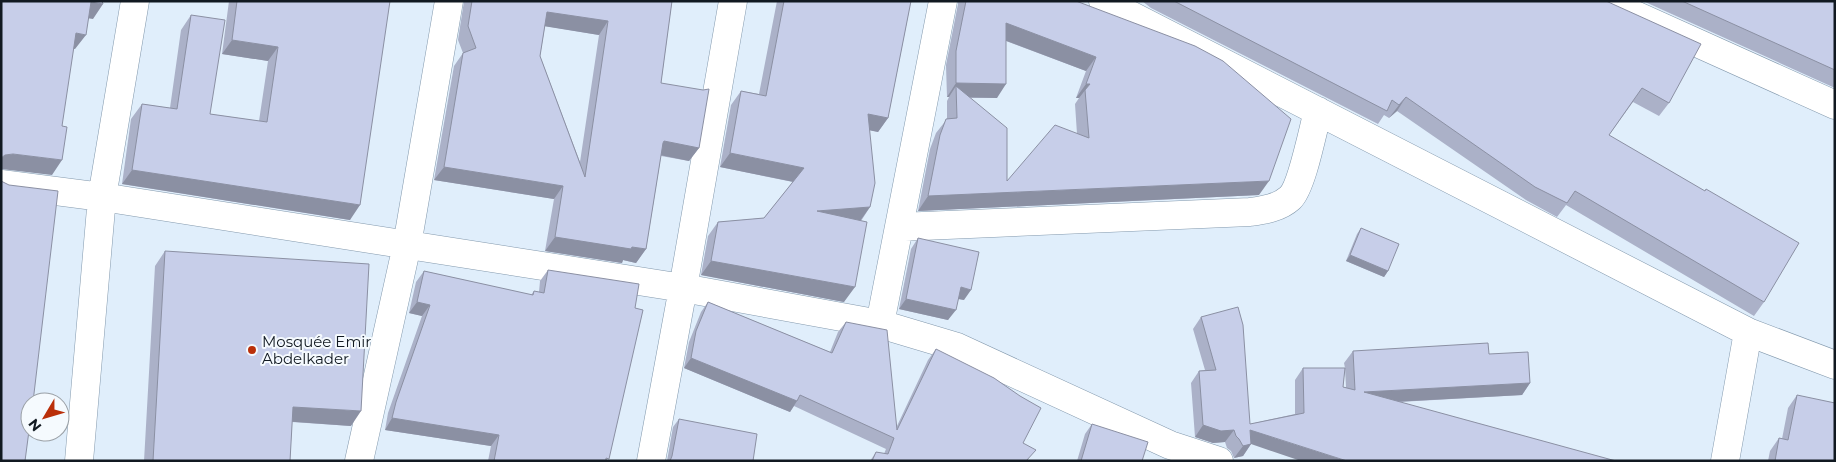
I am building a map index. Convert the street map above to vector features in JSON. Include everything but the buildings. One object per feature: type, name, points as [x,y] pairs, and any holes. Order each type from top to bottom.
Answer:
[{"type":"street","points":[[79,461],[102,197],[135,1]]},
{"type":"street","points":[[360,461],[408,245],[449,1]]},
{"type":"street","points":[[651,461],[733,1]]},
{"type":"street","points":[[880,324],[944,1]]},
{"type":"street","points":[[1103,1],[1748,332],[1835,365]]},
{"type":"street","points":[[1604,1],[1835,105]]},
{"type":"street","points":[[899,228],[1250,212],[1272,208],[1291,197],[1300,179],[1318,112]]},
{"type":"street","points":[[1,184],[102,197],[683,288],[880,324],[957,347],[1167,453],[1219,461]]},
{"type":"street","points":[[1725,461],[1748,332]]},
{"type":"place","name":"Mosquée Emir Abdelkader","points":[[252,350]]}]
